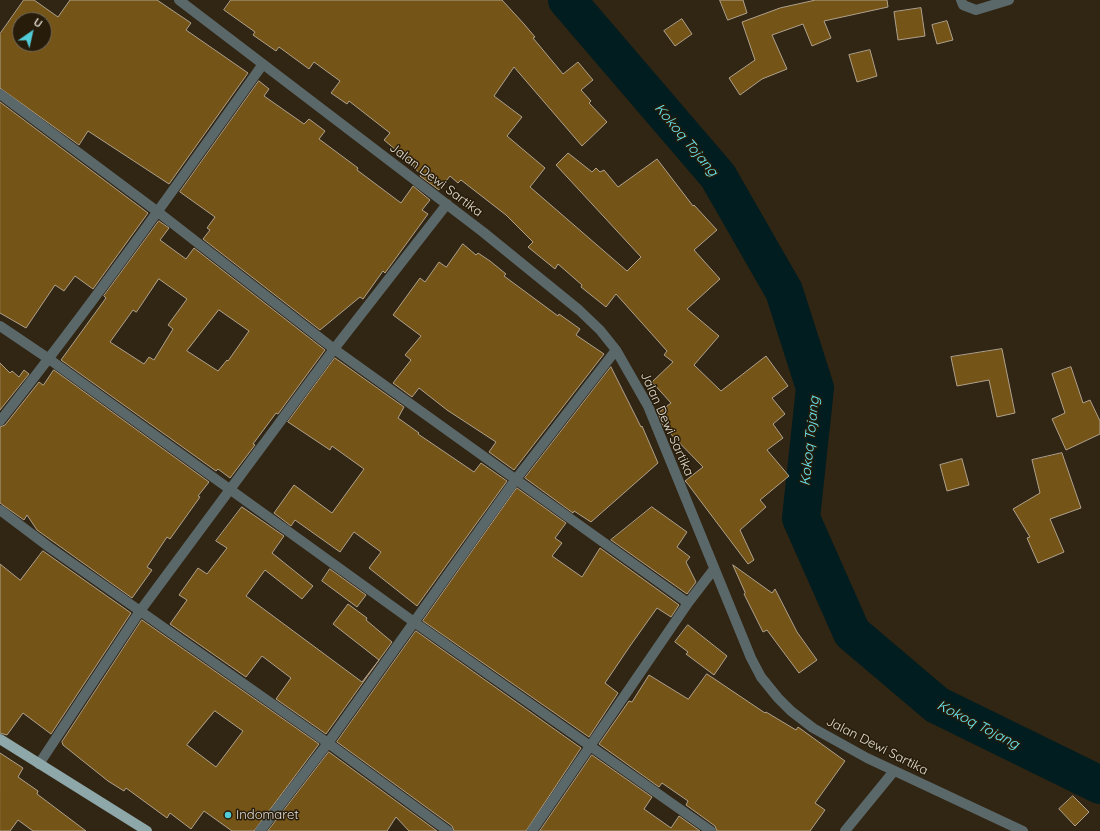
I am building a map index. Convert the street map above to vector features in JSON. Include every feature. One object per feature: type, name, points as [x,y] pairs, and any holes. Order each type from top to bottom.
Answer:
[{"type":"main road","points":[[0,740],[39,764],[134,828],[147,831]]},
{"type":"street","name":"Jalan Dewi Sartika","points":[[179,0],[447,204],[579,310],[600,330],[616,350],[648,406],[714,569],[751,658],[761,678],[791,711],[813,728],[867,758],[1023,831]]},
{"type":"street","points":[[961,0],[963,5],[969,9],[976,10],[1009,0]]},
{"type":"street","points":[[0,421],[49,359],[158,212],[263,64]]},
{"type":"street","points":[[0,94],[158,212],[334,349],[688,604]]},
{"type":"street","points":[[39,764],[140,611],[334,349],[447,204]]},
{"type":"street","points":[[0,326],[49,359],[231,489],[414,622],[711,831]]},
{"type":"street","points":[[260,831],[328,743],[516,479],[616,350]]},
{"type":"street","points":[[0,510],[140,611],[328,743],[448,831]]},
{"type":"street","points":[[532,831],[688,604],[714,569]]},
{"type":"street","points":[[845,831],[894,771]]},
{"type":"building","points":[[24,0],[34,0],[51,12],[16,12]]},
{"type":"building","points":[[70,0],[157,0],[191,23],[186,30],[248,73],[169,184],[88,131],[79,145],[0,88],[0,34],[12,17],[12,52],[52,52],[52,13],[58,17]]},
{"type":"building","points":[[231,0],[502,0],[535,37],[533,38],[563,74],[578,62],[593,80],[581,90],[591,101],[589,103],[607,122],[582,146],[514,67],[494,96],[522,117],[507,136],[545,168],[530,187],[627,271],[641,257],[556,165],[568,153],[592,172],[596,168],[600,172],[604,170],[618,187],[657,159],[693,206],[694,205],[717,230],[694,250],[720,279],[687,309],[719,336],[694,365],[721,391],[766,356],[788,386],[772,398],[785,414],[773,424],[783,438],[767,450],[789,476],[760,500],[766,507],[740,530],[754,560],[748,564],[685,481],[703,467],[663,426],[658,413],[671,403],[652,382],[673,362],[664,355],[667,351],[616,294],[606,307],[581,287],[582,285],[558,264],[555,269],[528,247],[533,242],[506,215],[461,180],[458,183],[450,176],[439,190],[420,176],[421,174],[413,167],[414,165],[384,140],[390,133],[349,101],[347,104],[331,93],[340,81],[314,62],[309,69],[279,47],[276,51],[253,35],[255,32],[224,10]]},
{"type":"building","points":[[720,0],[743,0],[747,13],[728,20]]},
{"type":"building","points":[[816,0],[887,0],[888,7],[824,21],[831,38],[812,46],[803,24],[772,35],[787,69],[762,79],[740,95],[729,78],[755,60],[742,22],[780,8]]},
{"type":"building","points":[[921,8],[925,36],[898,40],[894,12]]},
{"type":"building","points":[[682,19],[692,34],[675,46],[664,31]]},
{"type":"building","points":[[947,21],[953,40],[937,44],[932,25]]},
{"type":"building","points":[[870,50],[877,76],[857,82],[849,55]]},
{"type":"building","points":[[259,81],[269,89],[264,96],[304,124],[309,119],[325,131],[319,139],[401,203],[413,186],[430,200],[422,210],[428,214],[385,273],[383,271],[363,299],[360,297],[320,330],[203,239],[210,230],[207,228],[215,217],[180,192]]},
{"type":"building","points":[[0,102],[148,213],[93,289],[75,276],[64,291],[55,285],[26,328],[0,313]]},
{"type":"building","points":[[159,221],[169,228],[160,240],[186,259],[194,248],[325,350],[278,414],[276,413],[253,444],[255,445],[230,478],[218,469],[216,471],[61,360],[106,298],[104,296]],"holes":[[[159,279],[187,299],[168,325],[173,329],[154,360],[149,357],[144,364],[110,342],[133,310],[136,312]],[[219,310],[249,331],[228,361],[227,360],[218,371],[187,351]]]},
{"type":"building","points":[[463,244],[476,255],[478,253],[490,261],[506,274],[504,276],[558,316],[559,314],[580,329],[576,335],[604,354],[514,470],[489,452],[496,442],[447,410],[419,388],[412,397],[393,383],[411,360],[405,355],[421,336],[393,315],[420,278],[425,282],[439,262],[446,267]]},
{"type":"building","points":[[1002,349],[1015,413],[997,417],[989,380],[957,386],[951,357]]},
{"type":"building","points":[[335,358],[404,407],[398,418],[419,433],[418,434],[474,472],[481,463],[507,481],[417,606],[369,568],[381,552],[354,532],[340,552],[295,520],[291,526],[274,513],[294,485],[332,513],[364,469],[332,446],[330,450],[288,422]]},
{"type":"building","points":[[0,363],[10,373],[12,371],[19,377],[24,370],[29,374],[0,410]]},
{"type":"building","points":[[611,367],[641,427],[642,426],[658,463],[591,522],[574,511],[573,513],[525,478]]},
{"type":"building","points":[[1071,367],[1083,403],[1090,400],[1100,421],[1100,434],[1066,450],[1052,419],[1065,413],[1052,374]]},
{"type":"building","points":[[54,370],[209,482],[170,539],[167,537],[147,567],[152,570],[132,598],[37,530],[27,515],[24,520],[0,503],[0,427],[5,425],[39,382],[43,385]]},
{"type":"building","points":[[1062,453],[1081,508],[1050,519],[1064,552],[1038,563],[1027,538],[1030,537],[1013,509],[1040,493],[1032,460]]},
{"type":"building","points":[[962,459],[969,485],[947,491],[940,465]]},
{"type":"building","points":[[517,488],[566,523],[555,538],[562,543],[552,556],[582,577],[600,548],[679,605],[671,617],[657,608],[630,646],[605,683],[618,693],[589,737],[423,621]]},
{"type":"building","points":[[242,507],[284,536],[272,553],[313,586],[302,599],[265,570],[246,596],[362,682],[379,660],[333,624],[348,604],[367,618],[366,620],[392,642],[326,734],[276,699],[291,678],[262,656],[246,677],[170,624],[187,600],[179,595],[198,568],[207,574],[227,548],[216,541]]},
{"type":"building","points":[[652,507],[687,532],[677,547],[690,557],[686,562],[696,582],[687,594],[611,540]]},
{"type":"building","points":[[43,551],[131,613],[51,734],[23,713],[7,735],[0,733],[0,564],[20,580]]},
{"type":"building","points":[[733,565],[772,593],[775,589],[797,632],[817,660],[799,673],[767,630],[763,632],[744,594],[745,593]]},
{"type":"building","points":[[330,569],[366,595],[357,607],[322,581]]},
{"type":"building","points":[[142,620],[319,744],[254,831],[232,831],[204,811],[191,829],[170,813],[167,818],[126,788],[124,791],[108,781],[63,745],[62,742]],"holes":[[[215,711],[243,731],[216,767],[187,745]]]},
{"type":"building","points":[[688,625],[727,656],[714,675],[686,654],[688,652],[675,642]]},
{"type":"building","points":[[416,631],[581,748],[526,831],[454,831],[452,826],[337,742]]},
{"type":"building","points":[[707,674],[765,713],[766,712],[796,730],[798,727],[845,761],[815,803],[825,810],[810,831],[717,831],[715,826],[686,805],[688,801],[662,783],[659,787],[599,744],[629,701],[632,702],[649,675],[688,699]]},
{"type":"building","points":[[329,752],[437,831],[409,831],[396,817],[387,831],[268,831]]},
{"type":"building","points":[[0,753],[23,768],[18,777],[38,791],[37,794],[86,831],[33,831],[18,820],[10,831],[0,831]]},
{"type":"building","points":[[592,755],[652,797],[644,809],[671,828],[679,816],[700,831],[540,831]]},
{"type":"building","points":[[1073,796],[1089,812],[1075,826],[1059,809]]},
{"type":"waterway","name":"Kokoq Tojang","points":[[567,0],[718,176],[784,291],[815,388],[801,518],[852,633],[937,705],[1100,785]]},
{"type":"place","name":"Indomaret","points":[[228,815]]}]
